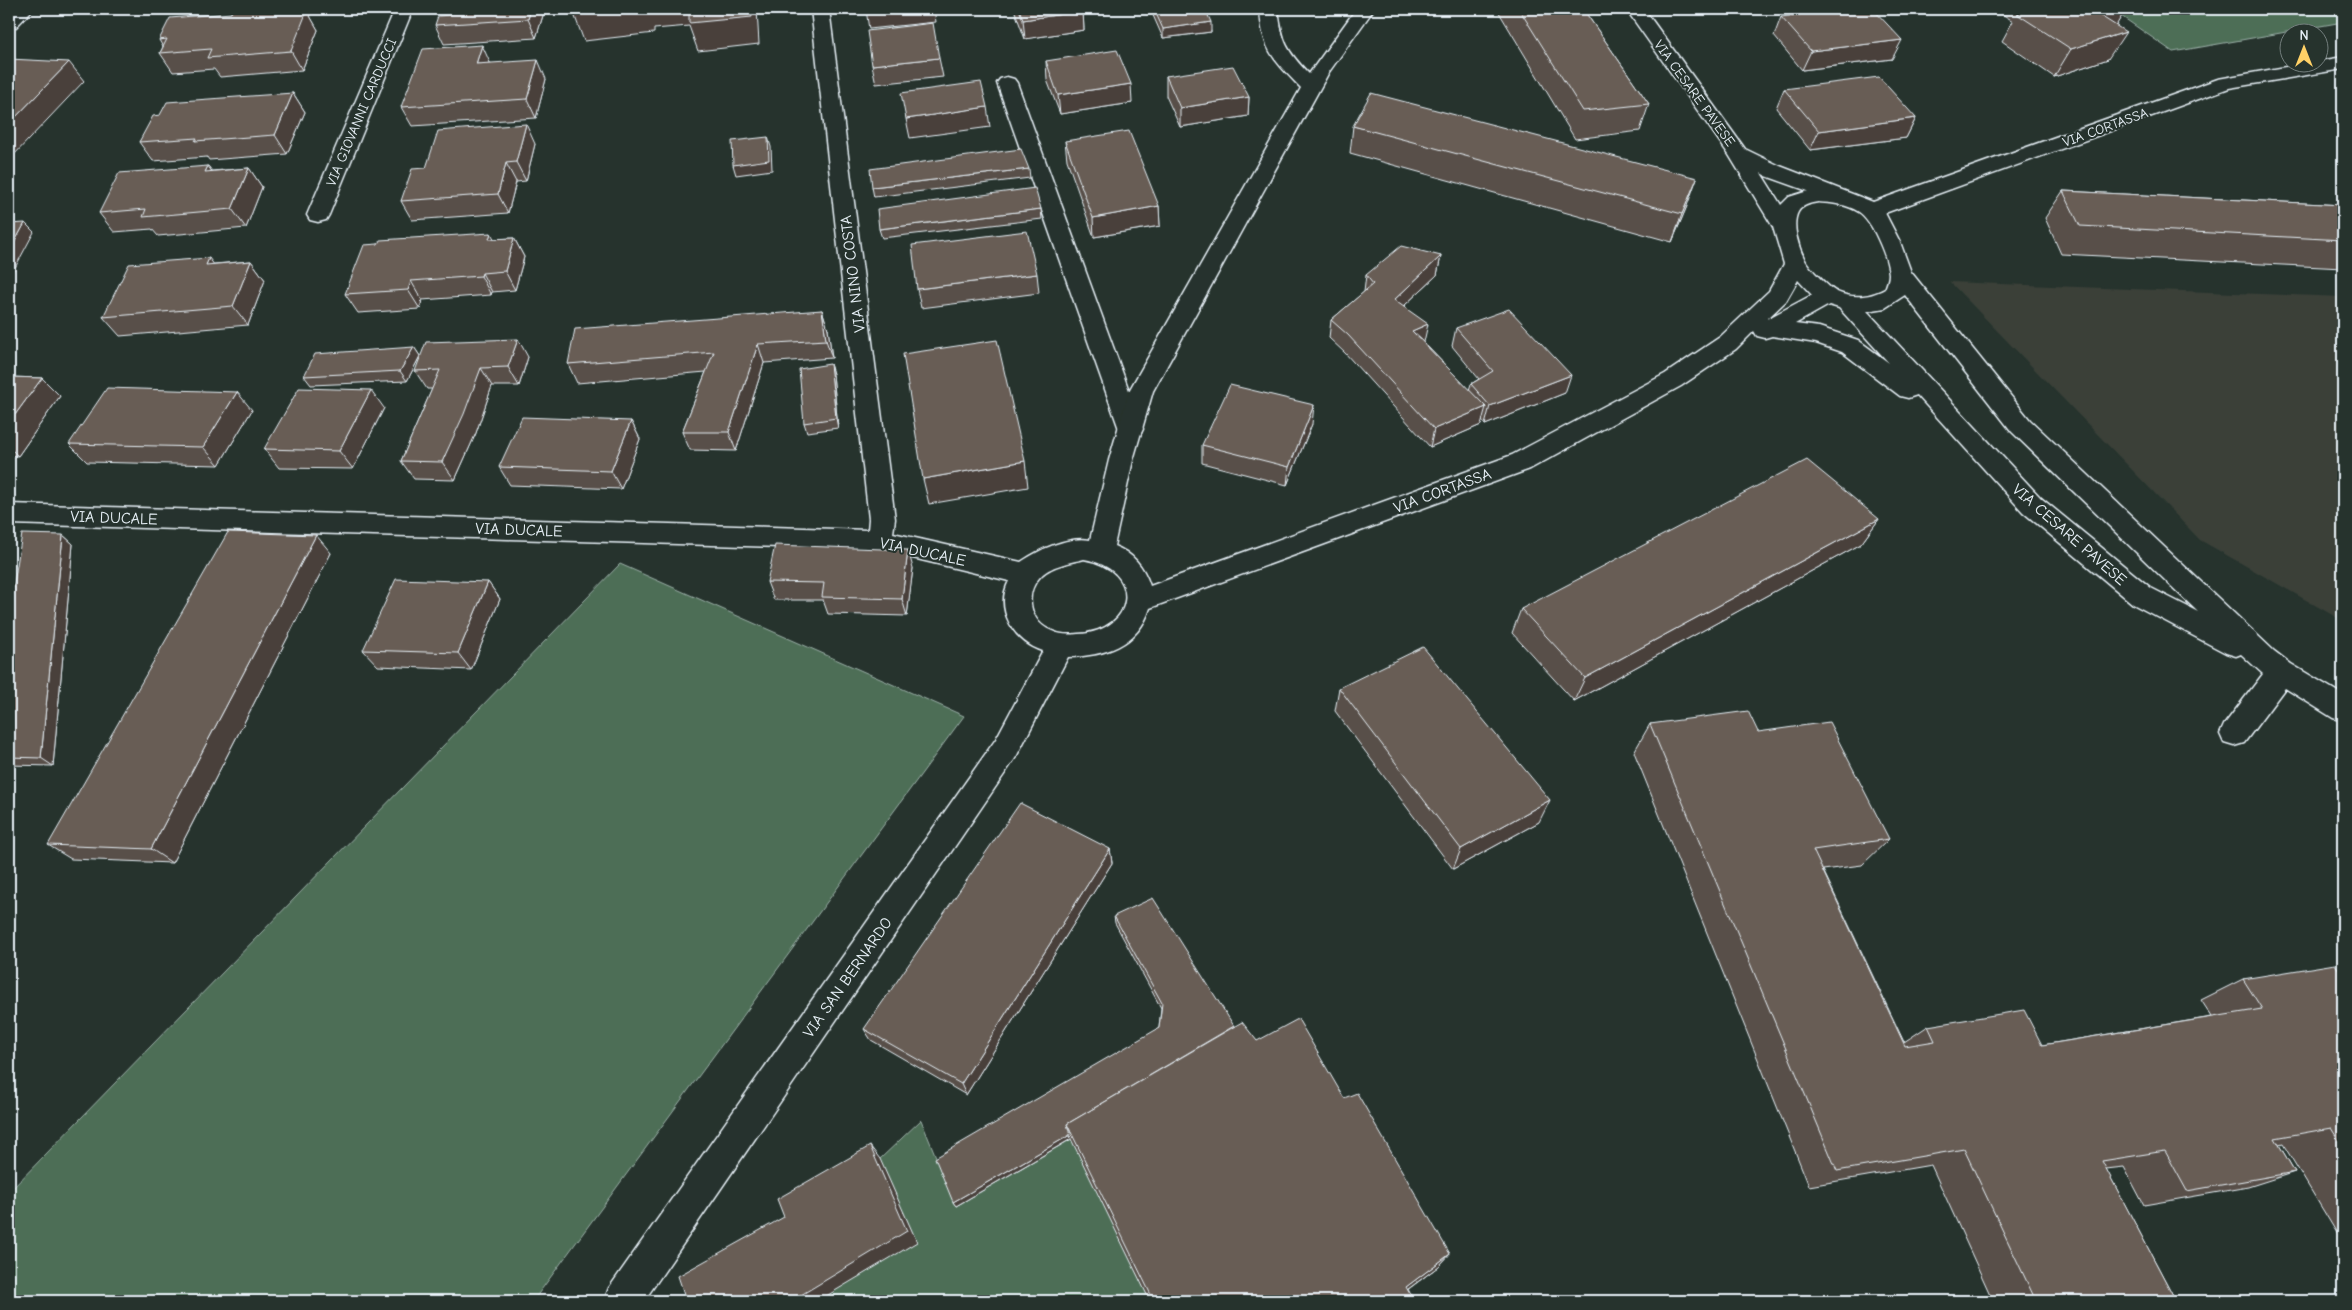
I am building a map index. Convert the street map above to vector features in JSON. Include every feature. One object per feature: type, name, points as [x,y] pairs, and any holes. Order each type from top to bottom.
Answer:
[{"type":"street","points":[[9,23],[24,9]]},
{"type":"street","name":"VIA GIOVANNI CARDUCCI","points":[[318,216],[404,9]]},
{"type":"street","name":"VIA NINO COSTA","points":[[820,9],[882,519],[879,540]]},
{"type":"street","points":[[1269,9],[1270,25],[1280,55],[1312,86]]},
{"type":"street","points":[[1100,552],[1121,460],[1141,391],[1320,72],[1365,9]]},
{"type":"street","name":"VIA CESARE PAVESE","points":[[1634,9],[1738,154],[1784,227],[1795,264],[1837,300],[1972,440],[2032,506],[2142,596],[2272,665],[2343,709]]},
{"type":"street","name":"VIA CORTASSA","points":[[1872,210],[2226,83],[2343,63]]},
{"type":"street","points":[[1007,83],[1130,429]]},
{"type":"street","name":"VIA CESARE PAVESE","points":[[1738,154],[1848,198],[1872,210],[1880,219],[1900,274],[2021,426],[2272,665]]},
{"type":"street","name":"VIA CESARE PAVESE","points":[[1784,227],[1788,209],[1802,197],[1848,198]]},
{"type":"street","name":"VIA CORTASSA","points":[[1139,601],[1521,462],[1673,380],[1728,343],[1778,296],[1795,264]]},
{"type":"street","points":[[1837,300],[1877,303],[1895,293],[1900,274]]},
{"type":"street","name":"VIA CORTASSA","points":[[1728,343],[1772,328],[1813,302],[1837,300]]},
{"type":"street","points":[[1772,328],[1819,335],[1850,346],[1972,440]]},
{"type":"street","name":"VIA DUCALE","points":[[9,514],[879,540],[1026,574]]},
{"type":"street","points":[[1084,549],[1100,552],[1117,559],[1130,570],[1137,585],[1139,601],[1136,613],[1129,624],[1118,633],[1101,643],[1080,647],[1060,646],[1043,640],[1029,630],[1019,617],[1016,602],[1018,587],[1026,574],[1037,563],[1059,552],[1084,549]]},
{"type":"street","name":"VIA SAN BERNARDO","points":[[622,1301],[1006,748],[1060,646]]},
{"type":"street","points":[[2234,734],[2272,665]]},
{"type":"shaded area","points":[[1950,282],[2343,297],[2343,621],[2200,540]]},
{"type":"green space","points":[[2111,9],[2343,9],[2343,22],[2330,24],[2330,22],[2280,22],[2280,33],[2173,52]]},
{"type":"green space","points":[[620,564],[964,716],[533,1301],[9,1301],[9,1192]]},
{"type":"green space","points":[[1239,1042],[1350,1111],[1439,1266],[1397,1298],[1398,1301],[701,1301],[797,1228],[790,1210],[880,1159],[921,1120],[956,1206]]},
{"type":"building","points":[[233,9],[297,9],[295,12],[307,11],[291,51],[207,58],[211,49],[160,53],[167,39],[159,40],[170,18],[231,13]]},
{"type":"building","points":[[452,9],[531,9],[528,19],[435,25],[438,16],[450,15]]},
{"type":"building","points":[[574,9],[619,9],[574,14]]},
{"type":"building","points":[[689,9],[751,9],[752,17],[689,23]]},
{"type":"building","points":[[1019,9],[1082,9],[1083,11],[1023,20]]},
{"type":"building","points":[[1154,9],[1205,9],[1211,22],[1163,29]]},
{"type":"building","points":[[1519,9],[1583,9],[1649,104],[1583,111]]},
{"type":"building","points":[[1845,9],[1873,9],[1902,40],[1811,51],[1781,17]]},
{"type":"building","points":[[2033,9],[2120,9],[2099,15],[2126,32],[2071,49],[2017,14]]},
{"type":"building","points":[[933,23],[939,58],[872,65],[867,31]]},
{"type":"building","points":[[482,45],[476,64],[538,60],[527,99],[401,107],[423,49]]},
{"type":"building","points":[[1117,50],[1131,84],[1058,95],[1046,61]]},
{"type":"building","points":[[9,59],[69,62],[9,124]]},
{"type":"building","points":[[1233,66],[1249,97],[1180,108],[1166,76]]},
{"type":"building","points":[[1879,77],[1916,118],[1819,131],[1784,89]]},
{"type":"building","points":[[981,82],[987,107],[906,119],[901,93]]},
{"type":"building","points":[[293,93],[275,135],[195,141],[197,138],[139,142],[153,116],[160,115],[167,102]]},
{"type":"building","points":[[1371,93],[1697,178],[1682,214],[1353,126]]},
{"type":"building","points":[[526,124],[516,162],[506,163],[498,194],[401,201],[412,169],[426,168],[438,131]]},
{"type":"building","points":[[1129,131],[1159,206],[1093,218],[1065,141]]},
{"type":"building","points":[[768,137],[769,160],[733,165],[732,141]]},
{"type":"building","points":[[1021,149],[1029,169],[872,187],[870,169]]},
{"type":"building","points":[[208,166],[205,172],[249,168],[232,209],[143,217],[146,209],[99,213],[119,173]]},
{"type":"building","points":[[1035,188],[1041,209],[879,229],[877,209]]},
{"type":"building","points":[[2063,191],[2343,205],[2343,240],[2080,226]]},
{"type":"building","points":[[25,223],[9,252],[9,224]]},
{"type":"building","points":[[1027,231],[1037,274],[917,289],[912,245]]},
{"type":"building","points":[[491,233],[489,239],[514,238],[505,271],[482,273],[481,276],[411,281],[408,290],[345,294],[364,245],[378,244],[380,240]]},
{"type":"building","points":[[1401,246],[1441,256],[1394,300],[1428,324],[1412,331],[1486,407],[1434,429],[1348,335],[1331,320],[1373,284],[1366,275]]},
{"type":"building","points":[[209,258],[206,265],[251,261],[233,306],[103,317],[129,264]]},
{"type":"building","points":[[1509,309],[1571,375],[1490,406],[1471,384],[1493,371],[1456,328]]},
{"type":"building","points":[[822,310],[826,340],[758,344],[729,432],[682,432],[714,352],[568,364],[575,329]]},
{"type":"building","points":[[518,339],[508,367],[481,368],[464,414],[442,462],[401,461],[440,370],[415,371],[426,342]]},
{"type":"building","points":[[997,340],[1025,461],[923,479],[903,354]]},
{"type":"building","points":[[414,347],[400,371],[304,376],[315,354]]},
{"type":"building","points":[[830,364],[836,418],[804,423],[799,369]]},
{"type":"building","points":[[9,377],[42,378],[9,423]]},
{"type":"building","points":[[1230,385],[1314,405],[1289,467],[1202,445]]},
{"type":"building","points":[[107,388],[237,392],[203,447],[69,444]]},
{"type":"building","points":[[299,388],[371,390],[339,451],[264,449]]},
{"type":"building","points":[[522,417],[631,421],[611,471],[499,467]]},
{"type":"building","points":[[1807,460],[1879,519],[1585,678],[1521,609]]},
{"type":"building","points":[[228,532],[316,535],[151,849],[48,845]]},
{"type":"building","points":[[22,534],[63,535],[41,758],[9,757],[9,615]]},
{"type":"building","points":[[775,545],[908,550],[902,599],[822,597],[824,583],[767,582]]},
{"type":"building","points":[[396,579],[488,582],[458,653],[363,650]]},
{"type":"building","points":[[1423,647],[1550,800],[1461,849],[1339,688]]},
{"type":"building","points":[[1748,711],[1758,732],[1829,722],[1889,839],[1813,850],[1905,1046],[1935,1041],[1928,1026],[2024,1010],[2042,1045],[2262,1009],[2243,979],[2335,964],[2343,976],[2343,1147],[2331,1128],[2275,1138],[2295,1172],[2187,1191],[2165,1151],[2102,1161],[2176,1301],[2036,1301],[1964,1149],[1837,1171],[1650,724]]},
{"type":"building","points":[[1020,803],[1110,849],[961,1084],[864,1029]]},
{"type":"building","points":[[1153,898],[1234,1026],[1067,1124],[1070,1135],[953,1202],[935,1158],[1159,1028],[1162,1003],[1114,916]]},
{"type":"building","points":[[1298,1019],[1344,1098],[1357,1093],[1450,1254],[1406,1287],[1414,1301],[1154,1301],[1067,1124],[1242,1022],[1257,1041]]},
{"type":"building","points":[[870,1146],[907,1231],[791,1301],[684,1301],[686,1300],[678,1276],[784,1217],[777,1199]]}]
